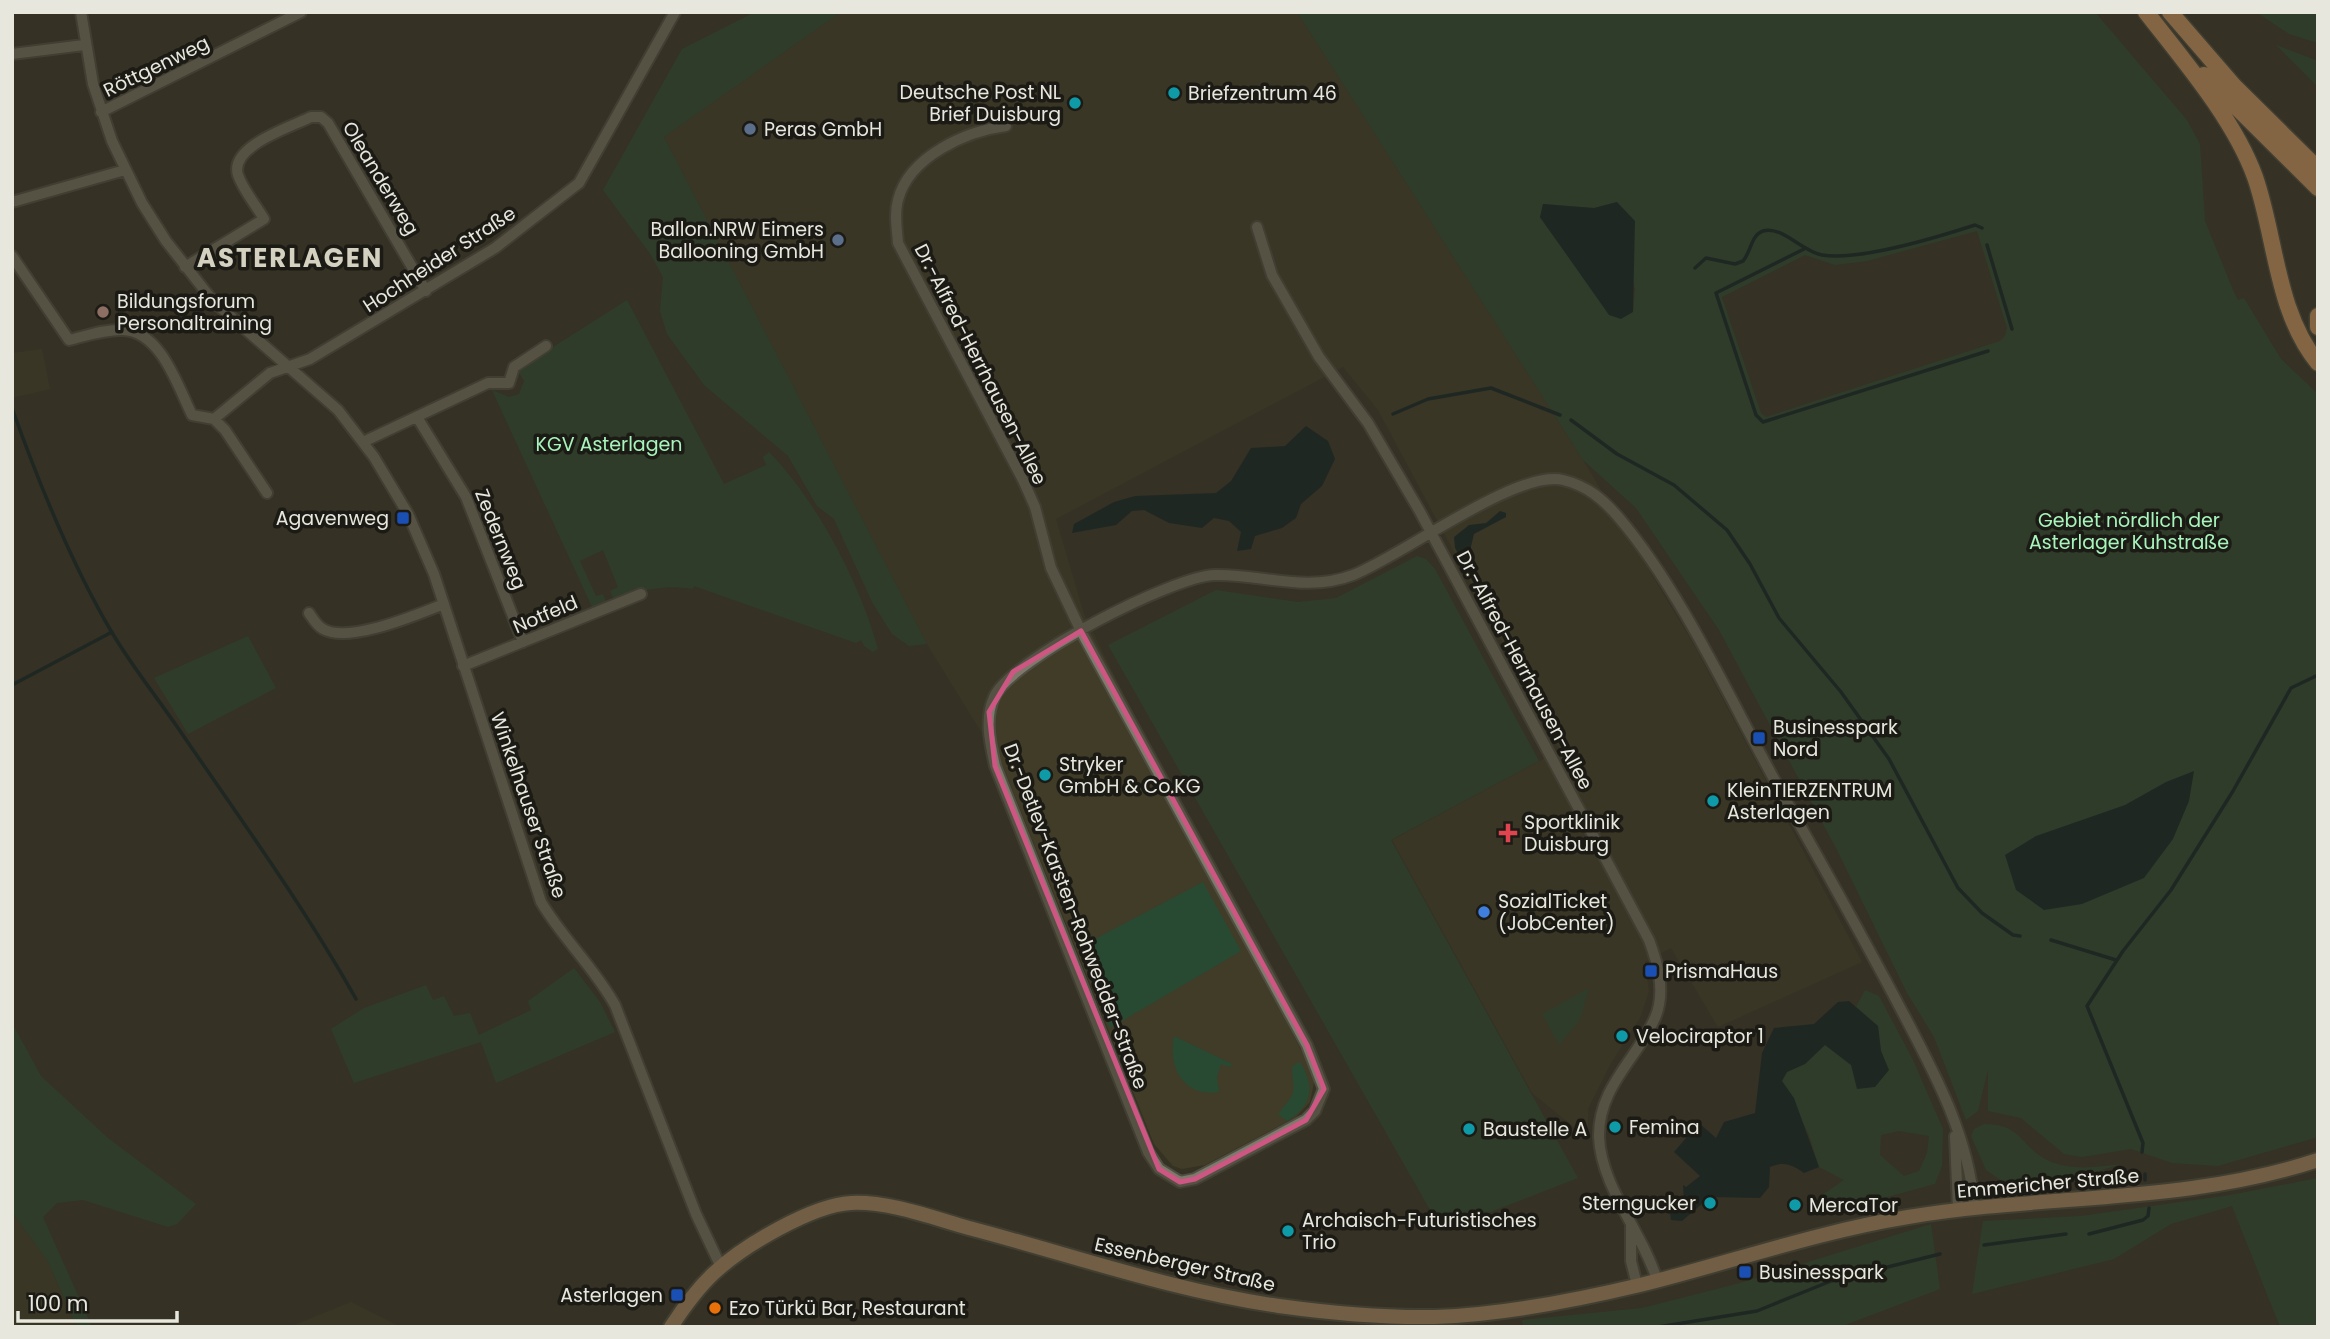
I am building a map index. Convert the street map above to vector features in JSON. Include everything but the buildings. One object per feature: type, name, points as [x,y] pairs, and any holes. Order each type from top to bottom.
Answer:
[{"type":"highway","points":[[2170,12],[2234,86],[2318,169]]},
{"type":"highway","points":[[2151,19],[2318,188]]},
{"type":"highway","points":[[2151,19],[2225,116],[2249,163],[2267,219],[2288,306],[2307,350],[2318,363]]},
{"type":"highway","points":[[2318,316],[2318,327]]},
{"type":"main road","name":"Emmericher Straße","points":[[1781,1245],[1863,1225],[1974,1206],[2179,1191],[2248,1180],[2318,1160]]},
{"type":"main road","name":"Essenberger Straße","points":[[671,1327],[695,1292],[721,1267],[794,1222],[826,1208],[850,1203],[902,1211],[1216,1294],[1280,1306],[1434,1317],[1487,1312],[1637,1285],[1781,1245]]},
{"type":"street","name":"Winkelhauser Straße","points":[[81,12],[84,45],[101,112],[125,170],[148,212],[185,267],[213,301],[287,368],[324,395],[363,442],[408,514],[444,604],[541,902],[556,927],[601,979],[615,1005],[696,1214],[721,1267]]},
{"type":"street","name":"Röttgenweg","points":[[101,112],[301,12]]},
{"type":"street","name":"Hochheider Straße","points":[[287,368],[310,359],[495,248],[579,183],[675,12]]},
{"type":"street","points":[[12,54],[84,45]]},
{"type":"street","name":"Oleanderweg","points":[[185,267],[264,219],[238,175],[242,154],[251,145],[311,117],[321,117],[328,123],[426,290]]},
{"type":"street","name":"Dr.-Alfred-Herrhausen-Allee","points":[[1006,126],[967,135],[918,168],[898,198],[895,220],[898,243],[1023,480],[1035,507],[1051,568],[1081,631],[1253,946]]},
{"type":"street","points":[[12,202],[125,170]]},
{"type":"street","name":"Dr.-Alfred-Herrhausen-Allee","points":[[1257,227],[1272,275],[1319,357],[1368,423],[1431,533],[1631,904],[1658,963],[1661,987],[1656,1017],[1620,1070],[1601,1113],[1599,1139],[1615,1194],[1650,1255],[1657,1280]]},
{"type":"street","points":[[12,256],[69,340],[110,330],[126,330],[142,336],[166,363],[192,415],[214,419],[225,430],[267,494]]},
{"type":"street","points":[[363,442],[488,383],[509,383],[514,366],[546,346]]},
{"type":"street","points":[[214,419],[270,373],[287,368]]},
{"type":"street","name":"Zedernweg","points":[[417,417],[466,497],[523,642]]},
{"type":"street","name":"Dr.-Detlev-Karsten-Rohwedder-Straße","points":[[1253,946],[1316,1066],[1324,1089],[1321,1101],[1306,1120],[1195,1179],[1180,1182],[1159,1169],[1148,1152],[995,766],[989,734],[990,711],[1000,687],[1029,662],[1081,631],[1191,579],[1216,575],[1299,584],[1325,583],[1356,574],[1507,493],[1544,478],[1560,479],[1583,486],[1599,496],[1619,518],[1681,610],[1884,978],[1937,1079],[1970,1163],[1974,1206]]},
{"type":"street","name":"Notfeld","points":[[463,666],[641,594]]},
{"type":"street","points":[[309,613],[323,629],[331,632],[361,631],[380,628],[444,604]]},
{"type":"street","name":"Dr.-Detlev-Karsten-Rohwedder-Straße","points":[[1955,1129],[1958,1209]]},
{"type":"street","name":"Dr.-Alfred-Herrhausen-Allee","points":[[1631,1223],[1631,1261],[1637,1285]]},
{"type":"highlighted area","points":[[1081,631],[1307,1045],[1324,1089],[1306,1120],[1195,1179],[1180,1182],[1159,1169],[995,766],[989,712],[1013,672]]},
{"type":"shaded area","points":[[841,12],[1297,12],[1583,460],[1694,645],[1862,962],[1718,1027],[1671,948],[1645,962],[1649,991],[1640,1018],[1611,1063],[1588,1109],[1588,1130],[1575,1128],[1532,1093],[1392,840],[1560,750],[1378,410],[1343,367],[1056,519],[1084,614],[1315,1078],[1310,1102],[1296,1117],[1205,1165],[1182,1169],[1173,1166],[1154,1144],[1004,769],[927,644],[664,137]]},
{"type":"shaded area","points":[[42,349],[50,389],[12,398],[12,353]]},
{"type":"shaded area","points":[[12,1212],[48,1262],[77,1327],[12,1327]]},
{"type":"shaded area","points":[[351,1302],[401,1327],[289,1327]]},
{"type":"green space","points":[[755,12],[841,12],[664,137],[927,644],[909,646],[892,634],[872,602],[834,519],[817,506],[788,456],[704,385],[667,334],[660,311],[663,277],[651,255],[603,190],[682,49]]},
{"type":"green space","name":"Gebiet nördlich der Asterlager Kuhstraße","points":[[1297,12],[2095,12],[2187,120],[2200,144],[2205,221],[2233,290],[2238,300],[2244,298],[2281,359],[2318,394],[2318,1137],[2218,1166],[2172,1163],[2131,1149],[2082,1157],[2064,1154],[2021,1118],[1988,1111],[1988,1070],[1978,1111],[1966,1120],[1934,1037],[1907,993],[1837,850],[1719,630],[1636,508],[1583,460]],"holes":[[[1617,202],[1635,289],[1633,312],[1560,245],[1540,218],[1543,204],[1594,208]],[[1977,231],[2007,328],[2000,341],[1766,417],[1761,413],[1722,297],[1805,255],[1835,265],[1867,261]]]},
{"type":"green space","points":[[2256,12],[2318,12],[2318,43],[2289,34]]},
{"type":"green space","points":[[2276,45],[2318,61],[2318,87]]},
{"type":"green space","name":"KGV Asterlagen","points":[[627,300],[724,484],[766,465],[763,457],[769,452],[804,494],[835,544],[848,571],[878,649],[873,652],[864,646],[861,640],[856,643],[694,586],[693,589],[653,589],[614,600],[610,591],[618,587],[603,550],[580,561],[596,596],[603,594],[607,604],[593,609],[492,390],[509,397],[519,394],[524,381],[517,370]]},
{"type":"green space","points":[[1417,556],[1426,559],[1435,569],[1539,761],[1391,840],[1578,1178],[1442,1231],[1108,645],[1216,590],[1298,602],[1336,598]]},
{"type":"green space","points":[[248,636],[276,688],[188,734],[154,678]]},
{"type":"green space","points":[[1203,882],[1241,951],[1110,1028],[1078,948]]},
{"type":"green space","points":[[574,968],[600,1002],[615,1032],[496,1083],[481,1042],[354,1083],[331,1029],[364,1008],[426,985],[433,1000],[444,996],[454,1016],[470,1013],[479,1035],[531,1010],[528,1001]]},
{"type":"green space","points":[[1589,988],[1580,1020],[1559,1045],[1542,1014]]},
{"type":"green space","points":[[1865,990],[1879,996],[1913,1060],[1943,1129],[1942,1166],[1935,1184],[1832,1212],[1809,1212],[1819,1197],[1844,1180],[1819,1167],[1809,1135],[1782,1081],[1787,1072],[1805,1064],[1825,1045],[1851,1065],[1888,1070],[1881,1051],[1878,1026],[1856,1007]],"holes":[[[1899,1131],[1929,1136],[1927,1153],[1919,1171],[1904,1176],[1880,1155],[1881,1135]]]},
{"type":"green space","points":[[12,1023],[41,1076],[108,1138],[196,1204],[177,1224],[168,1227],[83,1200],[57,1203],[43,1217],[92,1327],[77,1327],[48,1262],[12,1212]]},
{"type":"green space","points":[[1174,1036],[1232,1064],[1230,1067],[1221,1064],[1217,1077],[1219,1092],[1196,1090],[1181,1078],[1173,1059]]},
{"type":"green space","points":[[1301,1063],[1305,1072],[1309,1096],[1302,1109],[1287,1121],[1278,1114],[1293,1093],[1292,1067]]},
{"type":"green space","points":[[1984,1124],[2007,1128],[2040,1156],[2058,1164],[2085,1167],[2121,1164],[2086,1175],[2003,1182],[1986,1170],[1971,1136],[1974,1129]]},
{"type":"green space","points":[[2318,1178],[2318,1327],[2280,1327],[2232,1206],[2171,1224],[2114,1259],[1972,1294],[1983,1221],[2081,1216],[2230,1195]]},
{"type":"green space","points":[[1931,1224],[1940,1289],[1840,1327],[1523,1327],[1522,1320],[1642,1308],[1740,1283]]},
{"type":"water","points":[[1617,202],[1635,221],[1633,312],[1621,319],[1609,315],[1540,217],[1543,204],[1594,208]]},
{"type":"water","points":[[1306,426],[1328,441],[1335,459],[1322,486],[1301,504],[1296,518],[1282,528],[1255,536],[1251,549],[1237,551],[1241,532],[1229,521],[1214,518],[1202,528],[1169,523],[1144,510],[1132,511],[1116,525],[1072,533],[1074,524],[1114,502],[1135,496],[1216,493],[1231,481],[1251,448],[1285,446]]},
{"type":"water","points":[[1500,511],[1506,513],[1506,517],[1474,534],[1469,555],[1478,569],[1470,574],[1455,548],[1454,537],[1469,525],[1486,523]]},
{"type":"water","points":[[2194,771],[2189,801],[2173,839],[2144,878],[2082,904],[2044,910],[2016,890],[2005,855],[2036,836],[2125,805],[2166,782]]},
{"type":"water","points":[[1849,1001],[1878,1026],[1881,1051],[1889,1070],[1875,1087],[1857,1089],[1851,1065],[1825,1045],[1805,1064],[1787,1072],[1782,1081],[1794,1098],[1819,1167],[1804,1173],[1788,1165],[1770,1167],[1769,1187],[1760,1198],[1710,1197],[1682,1221],[1671,1220],[1670,1212],[1684,1201],[1683,1185],[1686,1187],[1700,1176],[1674,1152],[1699,1123],[1716,1138],[1724,1122],[1755,1113],[1762,1053],[1774,1028],[1814,1024],[1838,1002]]},
{"type":"waterway","points":[[1695,268],[1706,258],[1735,264],[1743,261],[1756,236],[1770,230],[1785,235],[1815,253],[1838,256],[1898,247],[1975,225],[1982,228]]},
{"type":"waterway","points":[[1987,245],[2012,329]]},
{"type":"waterway","points":[[1804,249],[1716,293],[1756,415],[1763,422],[1988,351]]},
{"type":"waterway","points":[[1393,414],[1428,399],[1491,388],[1560,415]]},
{"type":"waterway","points":[[12,408],[56,522],[111,631],[270,862],[356,999]]},
{"type":"waterway","points":[[1571,420],[1617,454],[1674,485],[1727,530],[1750,564],[1779,618],[1841,692],[1889,759],[1958,888],[1982,913],[2013,935],[2020,936]]},
{"type":"waterway","points":[[12,685],[112,632]]},
{"type":"waterway","points":[[2142,1152],[2143,1143],[2087,1006],[2123,951],[2171,890],[2233,791],[2291,688],[2318,675]]},
{"type":"waterway","points":[[2051,940],[2116,960]]},
{"type":"waterway","points":[[2145,1174],[2145,1180]]},
{"type":"waterway","points":[[2089,1234],[2143,1220],[2148,1216],[2149,1208]]},
{"type":"waterway","points":[[1984,1245],[2066,1234]]},
{"type":"waterway","points":[[1658,1327],[1757,1311],[1831,1281],[1940,1254]]},
{"type":"place","name":"Briefzentrum 46","points":[[1174,93]]},
{"type":"place","name":"Deutsche Post NL Brief Duisburg","points":[[1075,103]]},
{"type":"place","name":"Peras GmbH","points":[[750,129]]},
{"type":"place","name":"Ballon.NRW Eimers Ballooning GmbH","points":[[838,240]]},
{"type":"place","name":"Bildungsforum Personaltraining","points":[[103,312]]},
{"type":"place","name":"Agavenweg","points":[[403,518]]},
{"type":"place","name":"Businesspark Nord","points":[[1759,738]]},
{"type":"place","name":"Stryker GmbH & Co.KG","points":[[1045,775]]},
{"type":"place","name":"KleinTIERZENTRUM Asterlagen","points":[[1713,801]]},
{"type":"place","name":"Sportklinik Duisburg","points":[[1508,833]]},
{"type":"place","name":"SozialTicket (JobCenter)","points":[[1484,912]]},
{"type":"place","name":"PrismaHaus","points":[[1651,971]]},
{"type":"place","name":"Velociraptor 1","points":[[1622,1036]]},
{"type":"place","name":"Femina","points":[[1615,1127]]},
{"type":"place","name":"Baustelle A","points":[[1469,1129]]},
{"type":"place","name":"Sterngucker","points":[[1710,1203]]},
{"type":"place","name":"MercaTor","points":[[1795,1205]]},
{"type":"place","name":"Archaisch-Futuristisches Trio","points":[[1288,1231]]},
{"type":"place","name":"Businesspark","points":[[1745,1272]]},
{"type":"place","name":"Asterlagen","points":[[677,1295]]},
{"type":"place","name":"Ezo Türkü Bar, Restaurant","points":[[715,1308]]},
{"type":"district","name":"ASTERLAGEN","points":[[290,258]]}]
